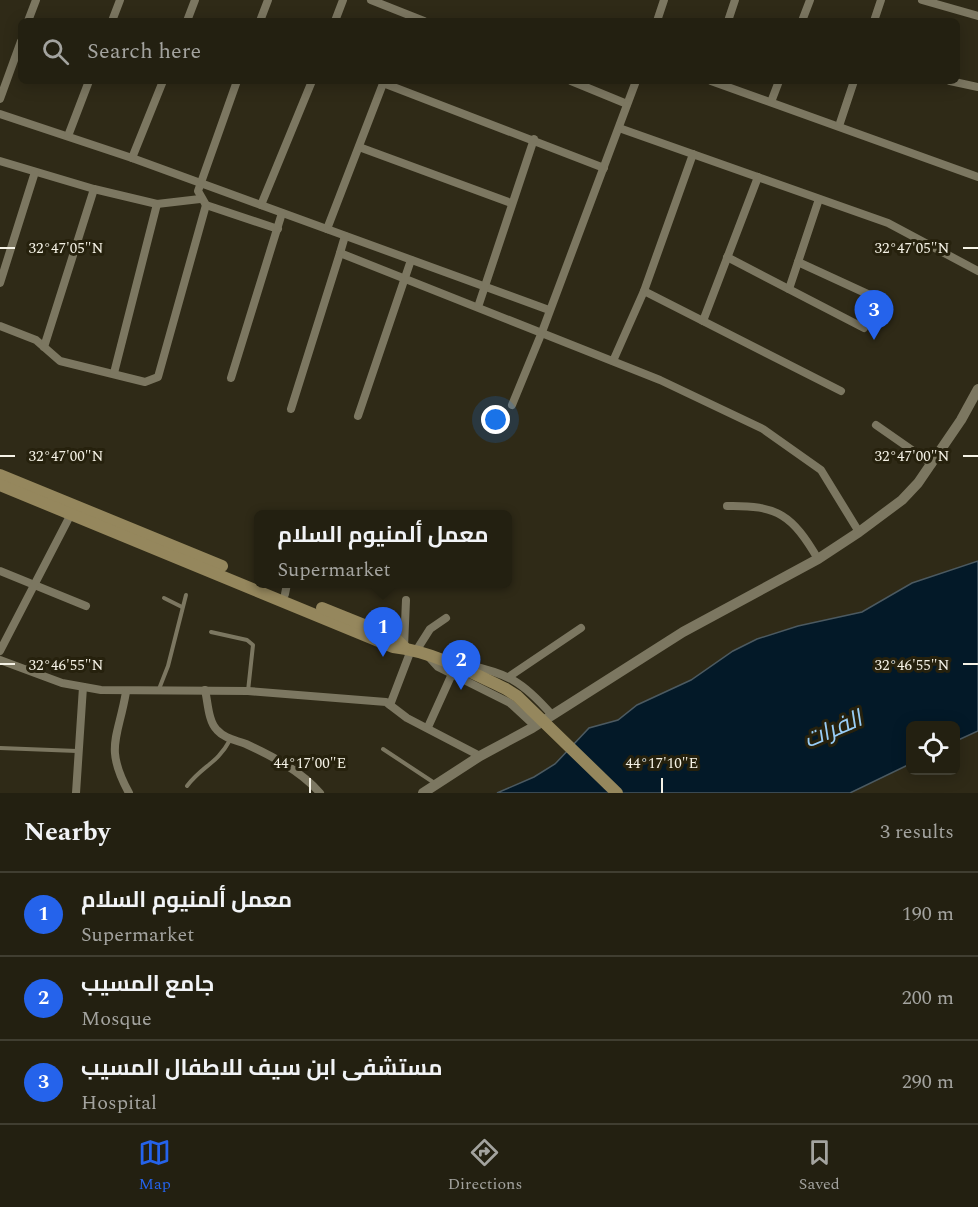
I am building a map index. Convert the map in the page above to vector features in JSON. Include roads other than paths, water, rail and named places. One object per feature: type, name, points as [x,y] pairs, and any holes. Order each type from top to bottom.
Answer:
[{"type":"main road","points":[[0,475],[254,581]]},
{"type":"main road","points":[[0,484],[393,647],[414,651],[490,681],[517,696],[617,793]]},
{"type":"main road","points":[[286,589],[394,637],[414,651]]},
{"type":"street","points":[[29,18],[36,0]]},
{"type":"street","points":[[113,18],[120,0]]},
{"type":"street","points":[[261,18],[268,0]]},
{"type":"street","points":[[336,18],[343,0]]},
{"type":"street","points":[[370,0],[410,18]]},
{"type":"street","points":[[658,18],[664,0]]},
{"type":"street","points":[[729,18],[735,0]]},
{"type":"street","points":[[803,18],[810,0]]},
{"type":"street","points":[[875,18],[881,0]]},
{"type":"street","points":[[922,0],[978,16]]},
{"type":"street","points":[[188,18],[192,1]]},
{"type":"street","points":[[0,99],[18,49]]},
{"type":"street","points":[[960,83],[978,87]]},
{"type":"street","points":[[68,136],[88,84]]},
{"type":"street","points":[[132,158],[162,84]]},
{"type":"street","points":[[0,326],[27,335],[60,361],[145,382],[158,377],[203,202],[199,183],[236,84]]},
{"type":"street","points":[[261,206],[311,84]]},
{"type":"street","points":[[327,230],[383,84]]},
{"type":"street","points":[[389,84],[604,168]]},
{"type":"street","points":[[579,84],[627,104]]},
{"type":"street","points":[[512,405],[542,332],[635,84]]},
{"type":"street","points":[[720,84],[978,177]]},
{"type":"street","points":[[771,102],[778,84]]},
{"type":"street","points":[[839,126],[853,84]]},
{"type":"street","points":[[0,114],[132,158],[549,310]]},
{"type":"street","points":[[619,128],[888,223],[978,271]]},
{"type":"street","points":[[478,307],[534,139]]},
{"type":"street","points":[[359,147],[511,203]]},
{"type":"street","points":[[613,361],[644,291],[693,154]]},
{"type":"street","points":[[0,160],[93,189],[157,204],[203,202],[278,229]]},
{"type":"street","points":[[0,284],[35,172]]},
{"type":"street","points":[[703,321],[758,177]]},
{"type":"street","points":[[44,347],[93,189]]},
{"type":"street","points":[[789,289],[819,199]]},
{"type":"street","points":[[114,373],[157,204]]},
{"type":"street","points":[[231,378],[282,213]]},
{"type":"street","points":[[291,409],[345,236]]},
{"type":"street","points":[[340,253],[613,361],[726,411],[813,463],[830,481],[858,532]]},
{"type":"street","points":[[727,257],[864,328]]},
{"type":"street","points":[[358,416],[411,260]]},
{"type":"street","points":[[798,262],[885,302]]},
{"type":"street","points":[[644,291],[841,392]]},
{"type":"street","points":[[423,793],[480,756],[535,726],[683,632],[818,559],[902,500],[932,464],[978,389]]},
{"type":"street","points":[[876,425],[932,464]]},
{"type":"street","points":[[727,506],[749,505],[777,511],[803,534],[818,559]]},
{"type":"street","points":[[0,651],[71,514]]},
{"type":"street","points":[[0,571],[86,606]]},
{"type":"street","points":[[406,600],[414,651],[434,665],[510,703],[535,726]]},
{"type":"street","points":[[390,705],[414,651],[430,629],[446,618]]},
{"type":"street","points":[[510,676],[581,628]]},
{"type":"street","points":[[414,651],[510,676],[531,692],[552,715]]},
{"type":"street","points":[[0,660],[62,683],[126,692],[159,688],[248,691],[386,702],[407,718],[480,756]]},
{"type":"street","points":[[428,727],[452,674]]},
{"type":"street","points":[[76,793],[83,687]]},
{"type":"street","points":[[205,690],[213,724],[217,730],[230,739],[244,743],[287,766],[310,782],[320,793]]},
{"type":"street","points":[[126,692],[113,745],[115,765],[129,793]]},
{"type":"lane","points":[[159,688],[168,666],[186,595]]},
{"type":"lane","points":[[164,598],[183,607]]},
{"type":"lane","points":[[211,632],[247,640],[253,645],[248,691]]},
{"type":"lane","points":[[187,786],[196,774],[215,762],[230,739]]},
{"type":"lane","points":[[0,748],[80,752]]},
{"type":"lane","points":[[383,749],[436,784]]},
{"type":"water","name":"الفرات","points":[[978,561],[978,731],[960,739],[960,721],[906,721],[906,766],[850,793],[497,793],[534,777],[555,764],[589,728],[618,720],[637,705],[691,680],[733,651],[757,639],[798,626],[862,612],[912,583]]},
{"type":"place","name":"مستشفى ابن سيف للاطفال المسيب","points":[[874,340]]},
{"type":"place","name":"معمل ألمنيوم السلام","points":[[383,657]]},
{"type":"place","name":"جامع المسيب","points":[[461,690]]}]
